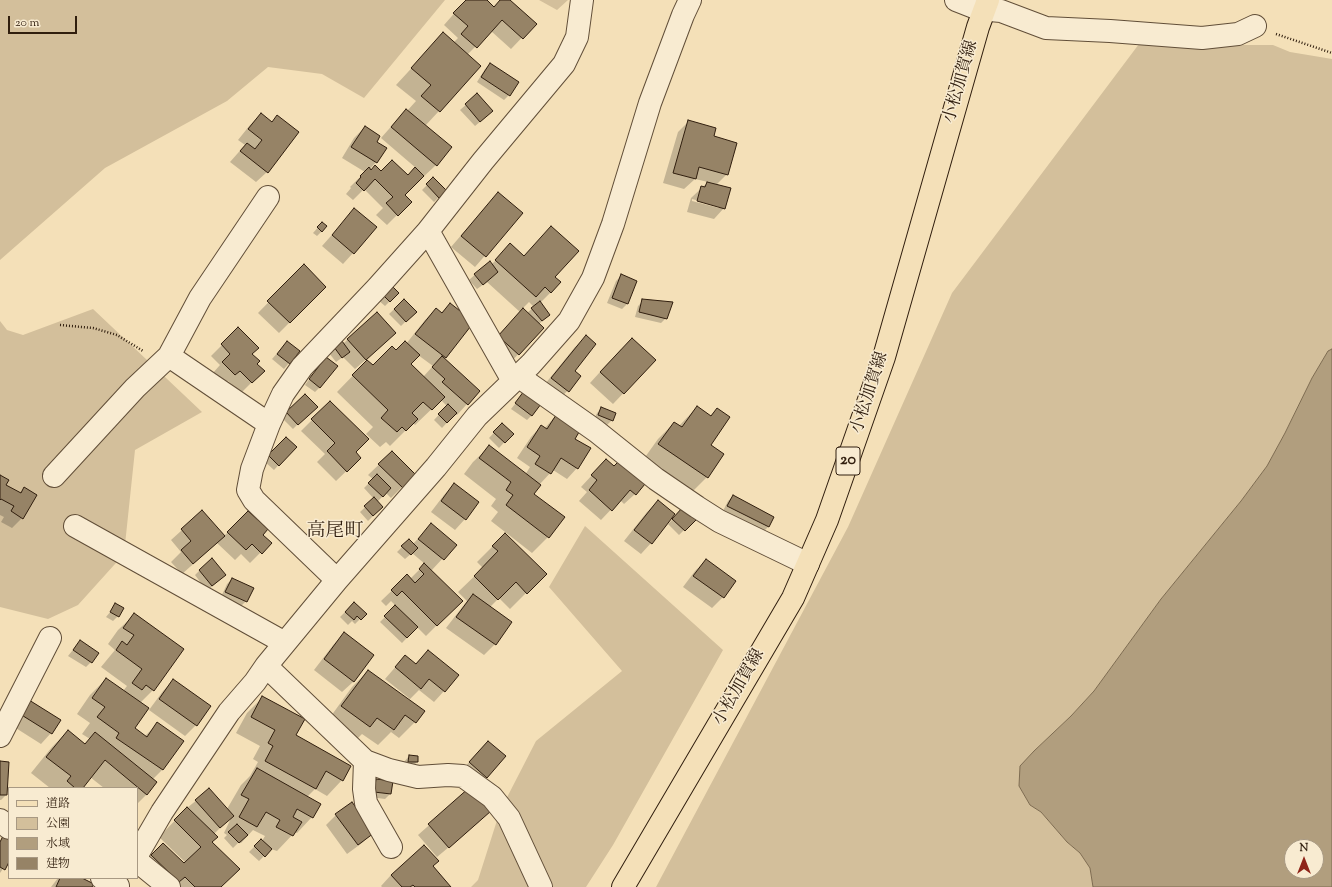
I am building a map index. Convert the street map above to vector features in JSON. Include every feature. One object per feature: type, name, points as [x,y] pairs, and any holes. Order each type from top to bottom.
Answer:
[{"type":"main road","name":"小松加賀線","points":[[623,887],[793,598],[827,520],[884,357],[978,27],[986,4]]},
{"type":"street","points":[[337,580],[254,500],[248,490],[252,469],[269,424],[283,394],[302,366],[377,288],[428,231],[483,161],[564,64],[577,37],[582,0]]},
{"type":"street","points":[[138,853],[162,812],[229,712],[255,682],[266,666],[337,580],[436,467],[477,416],[515,379],[569,321],[593,278],[613,224],[650,102],[690,0]]},
{"type":"street","points":[[956,0],[979,9],[986,4],[1046,28],[1202,38],[1238,34],[1247,28],[1255,26]]},
{"type":"street","points":[[54,476],[135,388],[164,361],[200,298],[268,197]]},
{"type":"street","points":[[428,231],[515,379],[596,430],[656,479],[719,521],[808,564]]},
{"type":"street","points":[[164,361],[269,424]]},
{"type":"street","points":[[75,526],[285,643]]},
{"type":"street","points":[[0,736],[50,638]]},
{"type":"street","points":[[266,666],[365,761],[389,770],[418,777],[448,775],[463,776],[492,797],[509,818],[541,887]]},
{"type":"street","points":[[365,761],[364,789],[366,803],[391,847]]},
{"type":"street","points":[[0,820],[8,827]]},
{"type":"street","points":[[138,862],[168,887]]},
{"type":"path","points":[[1255,26],[1332,53]]},
{"type":"path","points":[[60,325],[94,328],[117,335],[164,361]]},
{"type":"green space","points":[[0,0],[445,0],[364,98],[322,74],[268,67],[227,101],[105,168],[0,260]]},
{"type":"green space","points":[[539,0],[568,0],[557,10]]},
{"type":"green space","points":[[1142,40],[1233,45],[1273,45],[1290,52],[1332,59],[1332,349],[1328,351],[1312,378],[1267,466],[1241,501],[1161,599],[1094,691],[1020,767],[1019,786],[1030,805],[1041,812],[1067,842],[1080,853],[1090,868],[1093,887],[656,887],[848,527],[952,293]]},
{"type":"green space","points":[[93,309],[202,412],[135,450],[124,554],[78,605],[48,619],[0,607],[0,321],[7,330],[23,335]]},
{"type":"green space","points":[[585,526],[723,650],[613,845],[586,887],[471,887],[478,880],[500,811],[536,741],[622,671],[549,587]]},
{"type":"water","points":[[1332,349],[1332,887],[1093,887],[1090,868],[1080,853],[1067,842],[1041,812],[1030,805],[1019,786],[1020,766],[1094,691],[1161,599],[1241,501],[1267,466],[1312,378],[1328,351]]},
{"type":"building","points":[[466,0],[487,0],[494,7],[500,0],[510,0],[537,24],[523,39],[502,20],[477,48],[461,34],[468,26],[453,13]]},
{"type":"building","points":[[443,32],[481,66],[440,112],[421,96],[431,85],[411,68]]},
{"type":"building","points":[[490,63],[519,82],[510,96],[481,77]]},
{"type":"building","points":[[477,93],[493,111],[480,122],[465,104]]},
{"type":"building","points":[[406,109],[452,147],[437,166],[391,127]]},
{"type":"building","points":[[261,113],[272,122],[277,115],[299,132],[268,173],[240,151],[247,143],[255,149],[262,140],[248,129]]},
{"type":"building","points":[[688,120],[716,128],[714,136],[737,143],[728,175],[699,167],[696,179],[673,173]]},
{"type":"building","points":[[365,126],[380,136],[377,142],[387,148],[377,163],[351,147]]},
{"type":"building","points":[[392,160],[408,175],[415,167],[424,176],[405,195],[412,202],[398,216],[386,203],[393,197],[375,179],[364,191],[356,183],[361,177],[360,176],[369,167],[371,170],[375,165],[381,171]]},
{"type":"building","points":[[433,177],[447,191],[439,198],[426,184]]},
{"type":"building","points":[[707,182],[731,188],[725,209],[697,201],[701,186],[705,187]]},
{"type":"building","points":[[498,192],[523,213],[486,257],[461,236]]},
{"type":"building","points":[[354,208],[377,227],[354,254],[332,235]]},
{"type":"building","points":[[322,222],[327,226],[322,232],[317,227]]},
{"type":"building","points":[[551,226],[579,251],[555,277],[561,282],[551,293],[545,287],[536,297],[495,260],[510,243],[524,256]]},
{"type":"building","points":[[490,261],[498,272],[483,285],[474,274]]},
{"type":"building","points":[[304,264],[326,287],[290,323],[267,301]]},
{"type":"building","points":[[621,274],[637,281],[628,304],[612,298]]},
{"type":"building","points":[[391,285],[399,293],[390,302],[382,294]]},
{"type":"building","points":[[404,299],[417,312],[406,322],[394,309]]},
{"type":"building","points":[[642,299],[673,302],[667,319],[639,312]]},
{"type":"building","points":[[540,301],[550,315],[542,321],[531,308]]},
{"type":"building","points":[[450,303],[474,322],[446,358],[415,334],[436,308],[442,313]]},
{"type":"building","points":[[523,308],[544,328],[519,355],[498,336]]},
{"type":"building","points":[[377,312],[396,333],[366,360],[347,339]]},
{"type":"building","points":[[238,327],[259,348],[252,354],[260,361],[257,364],[265,371],[252,383],[240,371],[235,375],[222,362],[230,354],[221,344]]},
{"type":"building","points":[[586,335],[596,344],[575,371],[581,376],[569,392],[551,378]]},
{"type":"building","points":[[632,338],[656,360],[624,394],[600,372]]},
{"type":"building","points":[[287,341],[300,351],[290,364],[277,354]]},
{"type":"building","points":[[342,341],[350,352],[342,358],[334,347]]},
{"type":"building","points":[[405,341],[420,355],[411,364],[445,397],[432,410],[423,402],[412,413],[418,419],[406,431],[402,427],[397,432],[381,418],[388,410],[352,375],[367,360],[373,365],[392,346],[396,350]]},
{"type":"building","points":[[442,356],[480,391],[468,405],[442,382],[445,379],[432,367]]},
{"type":"building","points":[[326,357],[338,366],[320,388],[309,379]]},
{"type":"building","points":[[527,387],[544,400],[532,416],[515,403]]},
{"type":"building","points":[[305,394],[318,407],[298,425],[286,412]]},
{"type":"building","points":[[330,401],[369,439],[356,452],[361,458],[347,472],[327,451],[335,443],[311,419]]},
{"type":"building","points":[[448,404],[457,413],[447,423],[438,414]]},
{"type":"building","points":[[697,406],[711,416],[717,408],[730,417],[711,445],[724,454],[708,478],[658,444],[674,422],[682,427]]},
{"type":"building","points":[[601,407],[616,413],[613,421],[598,415]]},
{"type":"building","points":[[558,412],[582,427],[575,439],[591,448],[578,469],[561,458],[551,474],[535,464],[540,456],[527,447],[541,425],[547,429]]},
{"type":"building","points":[[502,423],[514,434],[505,443],[493,432]]},
{"type":"building","points":[[286,437],[297,447],[279,466],[268,455]]},
{"type":"building","points":[[489,445],[541,485],[534,494],[565,517],[549,538],[506,505],[513,495],[506,490],[511,482],[479,458]]},
{"type":"building","points":[[392,451],[416,475],[403,488],[378,464]]},
{"type":"building","points":[[606,459],[614,466],[619,461],[645,484],[636,495],[630,490],[612,511],[589,490],[597,480],[591,475]]},
{"type":"building","points":[[377,474],[391,488],[383,497],[368,483]]},
{"type":"building","points":[[0,475],[9,480],[6,485],[21,493],[24,487],[37,495],[23,519],[11,511],[14,506],[1,499],[0,500]]},
{"type":"building","points":[[454,483],[479,502],[466,520],[441,501]]},
{"type":"building","points":[[733,495],[774,517],[769,527],[727,506]]},
{"type":"building","points":[[374,497],[383,507],[373,516],[364,506]]},
{"type":"building","points":[[658,500],[675,514],[652,544],[634,530]]},
{"type":"building","points":[[683,507],[696,520],[685,531],[672,519]]},
{"type":"building","points":[[202,510],[225,536],[193,564],[181,550],[191,541],[181,529]]},
{"type":"building","points":[[248,511],[268,529],[263,535],[272,543],[262,554],[252,544],[246,550],[227,532]]},
{"type":"building","points":[[431,523],[457,545],[444,560],[418,539]]},
{"type":"building","points":[[505,533],[547,574],[527,594],[516,582],[498,600],[474,576],[498,551],[492,546]]},
{"type":"building","points":[[409,539],[418,548],[411,555],[401,546]]},
{"type":"building","points":[[212,558],[226,575],[212,586],[199,570]]},
{"type":"building","points":[[706,559],[736,581],[724,598],[693,576]]},
{"type":"building","points":[[424,563],[463,601],[437,626],[402,591],[397,596],[391,590],[407,574],[415,583],[424,574],[419,569]]},
{"type":"building","points":[[232,578],[254,588],[247,602],[225,592]]},
{"type":"building","points":[[473,594],[512,622],[496,645],[456,617]]},
{"type":"building","points":[[354,602],[367,614],[361,620],[357,616],[354,620],[345,612]]},
{"type":"building","points":[[115,603],[124,608],[119,617],[110,612]]},
{"type":"building","points":[[395,605],[418,627],[407,638],[384,616]]},
{"type":"building","points":[[134,613],[184,649],[154,691],[146,685],[142,690],[132,683],[142,669],[116,650],[122,641],[127,645],[134,635],[123,628]]},
{"type":"building","points":[[344,632],[374,655],[354,682],[324,659]]},
{"type":"building","points":[[80,640],[99,653],[92,663],[73,650]]},
{"type":"building","points":[[428,650],[459,675],[445,692],[429,679],[421,689],[395,667],[405,655],[416,664]]},
{"type":"building","points":[[368,670],[425,711],[416,723],[405,715],[394,730],[377,718],[370,727],[341,706]]},
{"type":"building","points":[[106,678],[149,708],[135,728],[147,737],[157,722],[184,741],[163,770],[116,738],[119,733],[97,717],[105,707],[92,698]]},
{"type":"building","points":[[173,679],[211,706],[197,726],[159,699]]},
{"type":"building","points":[[262,696],[305,719],[296,735],[351,766],[343,781],[326,771],[316,789],[265,761],[273,746],[268,743],[275,730],[251,717]]},
{"type":"building","points":[[29,700],[61,720],[52,734],[20,714]]},
{"type":"building","points":[[68,730],[85,744],[95,732],[157,782],[147,795],[105,760],[84,787],[74,787],[67,781],[71,776],[46,757]]},
{"type":"building","points":[[488,741],[506,756],[487,778],[469,762]]},
{"type":"building","points":[[409,755],[418,756],[418,762],[408,762]]},
{"type":"building","points":[[0,761],[9,762],[7,795],[0,795]]},
{"type":"building","points":[[257,768],[321,804],[313,818],[297,809],[293,817],[302,822],[293,836],[276,827],[280,820],[266,812],[257,827],[239,817],[249,799],[241,795]]},
{"type":"building","points":[[376,779],[393,781],[391,794],[374,792]]},
{"type":"building","points":[[470,787],[491,811],[449,848],[428,824]]},
{"type":"building","points":[[209,788],[234,816],[220,828],[195,800]]},
{"type":"building","points":[[352,802],[374,833],[358,845],[335,814]]},
{"type":"building","points":[[187,807],[218,837],[212,842],[240,869],[221,887],[195,887],[185,877],[179,882],[151,855],[163,843],[184,863],[201,847],[174,820]]},
{"type":"building","points":[[237,824],[248,835],[239,843],[228,832]]},
{"type":"building","points":[[3,836],[8,838],[8,864],[5,870],[0,867],[0,842]]},
{"type":"building","points":[[261,839],[272,849],[265,857],[254,846]]},
{"type":"building","points":[[424,845],[439,861],[433,866],[451,887],[415,887],[413,885],[410,887],[402,887],[391,875]]},
{"type":"building","points":[[60,879],[84,879],[94,884],[92,887],[56,887]]},
{"type":"district","name":"高尾町","points":[[335,533]]}]
